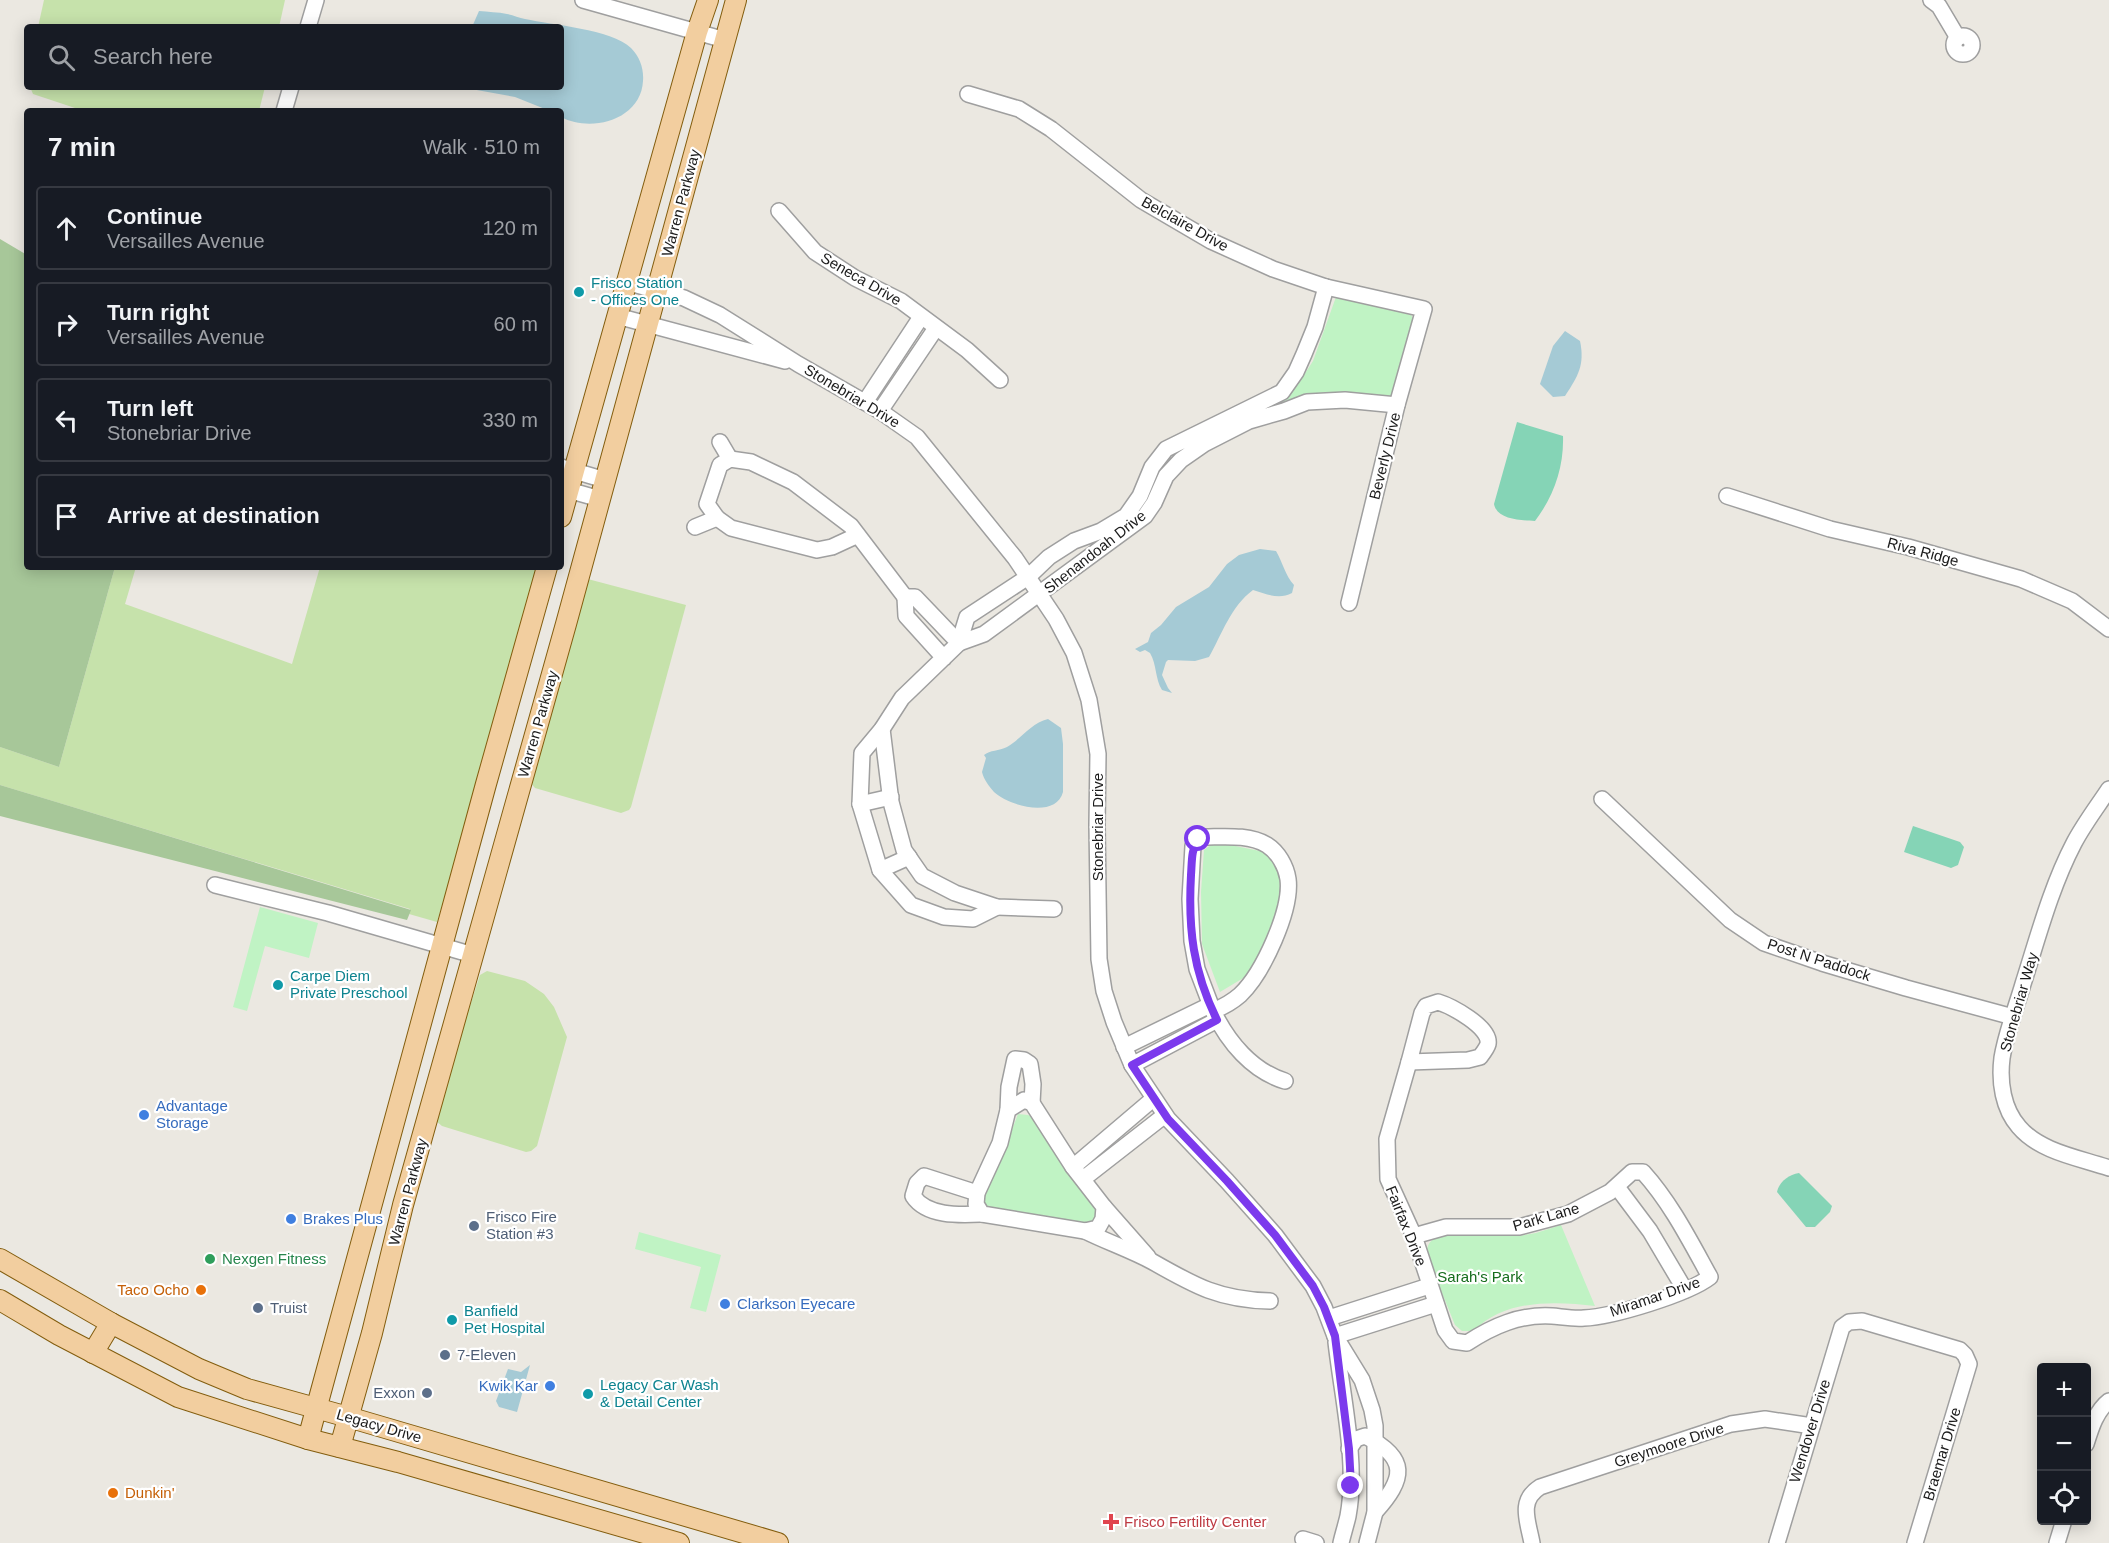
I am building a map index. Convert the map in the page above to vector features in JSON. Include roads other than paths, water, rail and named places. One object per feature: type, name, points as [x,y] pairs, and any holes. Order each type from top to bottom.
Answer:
[{"type":"main road","name":"Warren Parkway","points":[[564,494],[566,479],[617,316],[708,0]]},
{"type":"main road","name":"Warren Parkway","points":[[340,1447],[372,1333],[403,1205],[520,789],[736,0]]},
{"type":"main road","name":"Warren Parkway","points":[[309,1439],[546,570]]},
{"type":"main road","points":[[486,784],[520,789]]},
{"type":"main road","points":[[375,1195],[403,1205]]},
{"type":"main road","name":"Legacy Drive","points":[[0,1259],[111,1323],[199,1368],[247,1389],[778,1543]]},
{"type":"main road","name":"Legacy Drive","points":[[0,1300],[93,1353],[178,1397],[309,1439],[679,1543]]},
{"type":"main road","points":[[93,1353],[111,1323]]},
{"type":"main road","points":[[576,1515],[584,1487]]},
{"type":"street","points":[[309,24],[316,0]]},
{"type":"street","points":[[583,0],[725,40]]},
{"type":"street","points":[[1936,2],[1958,38]]},
{"type":"street","points":[[285,108],[290,90]]},
{"type":"street","name":"Belclaire Drive","points":[[968,94],[1019,109],[1052,129],[1141,200],[1211,241],[1273,268],[1326,287],[1424,309]]},
{"type":"street","name":"Seneca Drive","points":[[779,211],[815,252],[855,278],[901,301],[967,350],[999,380]]},
{"type":"street","name":"Stonebriar Drive","points":[[627,282],[684,297],[725,318],[798,364],[880,411],[917,437],[1028,577],[1056,619],[1074,653],[1089,700],[1098,754],[1099,959],[1104,991],[1132,1065],[1153,1099],[1275,1235],[1313,1286],[1329,1318],[1335,1336],[1349,1449],[1351,1486],[1348,1515],[1341,1543]]},
{"type":"street","name":"Shenandoah Drive","points":[[959,643],[968,617],[1028,577],[1049,557],[1074,541],[1101,531],[1126,516],[1140,496],[1152,467],[1166,449],[1282,392],[1296,372],[1312,336],[1326,287]]},
{"type":"street","name":"Beverly Drive","points":[[1349,603],[1397,405],[1424,309]]},
{"type":"street","name":"Stonebriar Drive","points":[[617,316],[798,364]]},
{"type":"street","points":[[865,402],[921,317]]},
{"type":"street","points":[[715,341],[725,318]]},
{"type":"street","points":[[880,411],[936,328]]},
{"type":"street","name":"Shenandoah Drive","points":[[959,643],[984,634],[1145,516],[1154,503],[1166,476],[1181,460],[1204,444],[1249,421],[1307,402],[1345,400],[1397,405]]},
{"type":"street","points":[[720,442],[730,459]]},
{"type":"street","points":[[858,535],[831,547],[817,550],[731,528],[717,518],[707,504],[720,465],[730,459],[751,462],[793,482],[851,526],[858,535],[905,597],[906,616],[944,658]]},
{"type":"street","points":[[566,479],[602,489]]},
{"type":"street","name":"Riva Ridge","points":[[1727,496],[1830,529],[1908,547],[2021,579],[2072,601],[2109,629]]},
{"type":"street","points":[[695,527],[717,518]]},
{"type":"street","points":[[905,597],[915,597],[959,643],[902,698],[882,729],[862,753],[860,804],[880,870],[911,905],[944,917],[973,919],[997,906]]},
{"type":"street","points":[[882,729],[891,796],[904,850],[922,876],[955,893],[997,906],[1054,909]]},
{"type":"street","name":"Stonebriar Way","points":[[2109,789],[2080,832],[2067,858],[2039,933],[2002,1058],[2001,1083],[2002,1096],[2018,1127],[2034,1140],[2049,1148],[2109,1168]]},
{"type":"street","points":[[860,804],[891,796]]},
{"type":"street","name":"Post N Paddock","points":[[1602,799],[1730,920],[1764,943],[1895,985],[2013,1017]]},
{"type":"street","points":[[1132,1065],[1213,1012],[1229,1003],[1240,994],[1263,965],[1286,906],[1288,880],[1285,866],[1276,853],[1265,844],[1240,837],[1204,837],[1198,839],[1193,846],[1190,899],[1192,947],[1197,969],[1213,1012],[1247,1060],[1263,1072],[1285,1082]]},
{"type":"street","points":[[880,870],[909,857]]},
{"type":"street","points":[[215,885],[328,913],[473,955]]},
{"type":"street","name":"Fairfax Drive","points":[[1409,1062],[1468,1060],[1480,1057],[1488,1044],[1487,1038],[1481,1027],[1450,1007],[1434,1003],[1426,1006],[1422,1013],[1388,1139],[1388,1179],[1414,1236],[1445,1330],[1453,1341],[1463,1344]]},
{"type":"street","points":[[1124,1047],[1213,1012]]},
{"type":"street","points":[[982,1214],[976,1204],[977,1192],[1000,1143],[1008,1110],[1009,1087],[1015,1059],[1024,1059],[1030,1064],[1033,1084],[1032,1103]]},
{"type":"street","points":[[1078,1173],[1153,1099]]},
{"type":"street","points":[[1008,1110],[1024,1100],[1032,1103],[1078,1173],[1152,1262]]},
{"type":"street","points":[[1078,1173],[1165,1115]]},
{"type":"street","name":"Park Lane","points":[[1414,1236],[1446,1227],[1519,1227],[1568,1214],[1617,1187],[1632,1172],[1643,1172],[1654,1184],[1710,1277]]},
{"type":"street","points":[[977,1192],[924,1176],[917,1183],[913,1196],[917,1203],[955,1216],[982,1214],[1085,1231],[1211,1293],[1244,1300],[1270,1301]]},
{"type":"street","points":[[1617,1187],[1650,1231],[1685,1290]]},
{"type":"street","points":[[1085,1231],[1098,1228],[1103,1219],[1104,1207]]},
{"type":"street","name":"Miramar Drive","points":[[1463,1344],[1513,1320],[1543,1316],[1584,1318],[1613,1314],[1685,1290],[1710,1277]]},
{"type":"street","points":[[1329,1318],[1429,1286]]},
{"type":"street","points":[[1335,1336],[1436,1304]]},
{"type":"street","name":"Braemar Drive","points":[[1849,1322],[1862,1322],[1960,1350],[1969,1364],[1915,1543]]},
{"type":"street","name":"Wendover Drive","points":[[1777,1543],[1842,1327],[1849,1322]]},
{"type":"street","name":"Stonebriar Drive","points":[[1335,1336],[1367,1391],[1372,1410],[1375,1441],[1375,1512],[1367,1543]]},
{"type":"street","points":[[2091,1428],[2102,1407],[2109,1401]]},
{"type":"street","name":"Greymoore Drive","points":[[1532,1543],[1526,1503],[1530,1493],[1539,1487],[1731,1424],[1765,1419],[1812,1426]]},
{"type":"street","points":[[1349,1449],[1356,1439],[1365,1436],[1375,1441]]},
{"type":"street","name":"Stonebriar Drive","points":[[1375,1441],[1395,1457],[1398,1473],[1390,1494],[1375,1512]]},
{"type":"street","points":[[2057,1543],[2063,1525]]},
{"type":"water","points":[[479,11],[504,13],[553,24],[473,24]]},
{"type":"water","points":[[564,26],[610,36],[631,48],[641,63],[643,81],[640,94],[634,105],[624,114],[612,120],[586,124],[573,122],[564,118],[564,108],[542,108],[515,97],[476,90],[564,90]]},
{"type":"water","points":[[1565,331],[1580,341],[1581,364],[1565,396],[1553,397],[1540,384],[1553,346]]},
{"type":"water","points":[[1260,549],[1276,551],[1294,585],[1292,593],[1277,596],[1253,590],[1233,612],[1209,657],[1195,661],[1168,660],[1166,662],[1162,675],[1172,693],[1162,690],[1150,653],[1135,649],[1148,642],[1151,633],[1176,607],[1209,587],[1227,564],[1239,555]]},
{"type":"water","points":[[1048,719],[1061,728],[1063,792],[1059,800],[1042,808],[1010,802],[994,792],[987,783],[982,772],[986,758],[984,755],[1007,747],[1036,724]]},
{"type":"water","points":[[530,1365],[517,1412],[499,1407],[496,1401],[508,1369],[521,1372]]},
{"type":"place","name":"Frisco Station - Offices One","points":[[579,292]]},
{"type":"place","name":"Carpe Diem Private Preschool","points":[[278,985]]},
{"type":"place","name":"Advantage Storage","points":[[144,1115]]},
{"type":"place","name":"Brakes Plus","points":[[291,1219]]},
{"type":"place","name":"Frisco Fire Station #3","points":[[474,1226]]},
{"type":"place","name":"Nexgen Fitness","points":[[210,1259]]},
{"type":"place","name":"Taco Ocho","points":[[201,1290]]},
{"type":"place","name":"Clarkson Eyecare","points":[[725,1304]]},
{"type":"place","name":"Truist","points":[[258,1308]]},
{"type":"place","name":"Banfield Pet Hospital","points":[[452,1320]]},
{"type":"place","name":"7-Eleven","points":[[445,1355]]},
{"type":"place","name":"Kwik Kar","points":[[550,1386]]},
{"type":"place","name":"Exxon","points":[[427,1393]]},
{"type":"place","name":"Legacy Car Wash & Detail Center","points":[[588,1394]]},
{"type":"place","name":"Dunkin'","points":[[113,1493]]},
{"type":"place","name":"Frisco Fertility Center","points":[[1111,1522]]},
{"type":"park label","name":"Sarah's Park","points":[[1480,1277]]}]
